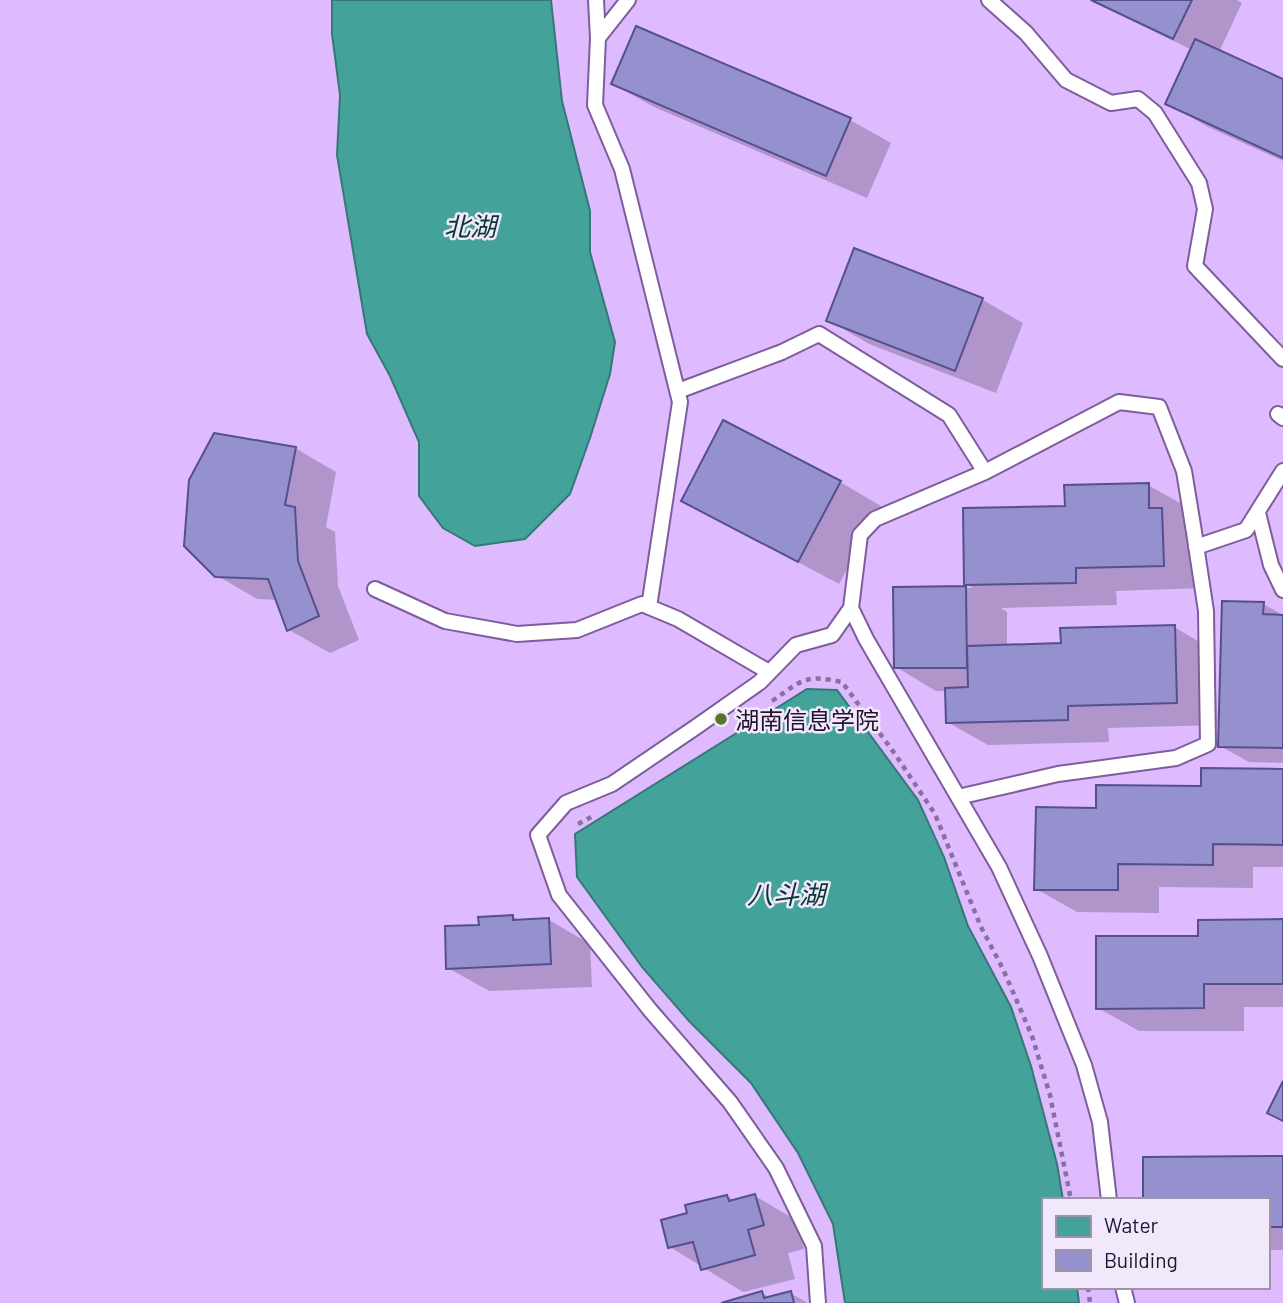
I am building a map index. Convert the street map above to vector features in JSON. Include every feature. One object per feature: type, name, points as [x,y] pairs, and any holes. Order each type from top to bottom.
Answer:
[{"type":"lane","points":[[596,0],[598,38],[595,105],[622,169],[680,402],[649,607]]},
{"type":"lane","points":[[598,38],[628,0]]},
{"type":"lane","points":[[989,0],[1026,33],[1066,80],[1111,103],[1138,99],[1155,113],[1199,183],[1205,209],[1195,266],[1283,359]]},
{"type":"lane","points":[[678,391],[782,352],[819,334],[949,415],[985,472]]},
{"type":"lane","points":[[818,1303],[814,1246],[776,1168],[730,1102],[650,1010],[559,895],[538,835],[566,803],[611,784],[760,682],[796,645],[832,635],[851,608],[860,535],[874,519],[985,472],[1119,402],[1159,407],[1184,471],[1206,611],[1208,744],[1176,758],[1058,774],[958,797]]},
{"type":"lane","points":[[1196,547],[1246,530],[1283,471]]},
{"type":"lane","points":[[1258,513],[1270,565],[1283,590]]},
{"type":"lane","points":[[375,589],[445,621],[517,634],[577,630],[642,604],[678,619],[769,672]]},
{"type":"lane","points":[[851,608],[866,639],[999,867],[1040,956],[1084,1065],[1100,1122],[1109,1198]]},
{"type":"path","points":[[771,702],[800,682],[815,677],[842,682],[935,814],[981,927],[1032,1036],[1050,1095],[1071,1198]]},
{"type":"path","points":[[578,824],[597,813]]},
{"type":"water","name":"北湖","points":[[332,0],[551,0],[562,101],[590,211],[590,252],[615,342],[610,374],[570,494],[525,539],[475,546],[443,528],[419,496],[419,442],[390,376],[367,334],[337,155],[340,95],[332,34]]},
{"type":"water","name":"八斗湖","points":[[807,689],[837,690],[918,800],[944,857],[968,926],[1011,1007],[1031,1066],[1057,1164],[1063,1198],[1042,1198],[1042,1289],[1077,1289],[1079,1303],[845,1303],[833,1224],[798,1153],[751,1083],[689,1021],[642,967],[577,877],[575,834]]},
{"type":"building","points":[[1091,0],[1192,0],[1173,39]]},
{"type":"building","points":[[636,26],[851,118],[826,176],[611,84]]},
{"type":"building","points":[[1195,39],[1283,79],[1283,158],[1165,104]]},
{"type":"building","points":[[854,248],[983,298],[955,371],[826,321]]},
{"type":"building","points":[[723,420],[841,481],[798,562],[681,501]]},
{"type":"building","points":[[214,433],[296,447],[285,505],[295,507],[298,561],[319,616],[287,631],[268,579],[215,577],[184,546],[189,480]]},
{"type":"building","points":[[1149,483],[1149,508],[1162,508],[1164,566],[1076,568],[1076,583],[964,585],[963,508],[1065,506],[1064,485]]},
{"type":"building","points":[[966,586],[967,668],[894,668],[893,587]]},
{"type":"building","points":[[1222,601],[1264,602],[1263,614],[1283,615],[1283,748],[1218,747]]},
{"type":"building","points":[[1175,625],[1177,703],[1068,706],[1068,720],[946,723],[945,688],[968,687],[967,646],[1061,643],[1060,628]]},
{"type":"building","points":[[1201,768],[1283,769],[1283,845],[1213,844],[1213,865],[1118,864],[1118,890],[1034,890],[1036,807],[1096,808],[1096,785],[1201,786]]},
{"type":"building","points":[[513,915],[513,920],[549,918],[551,964],[446,969],[445,926],[479,925],[478,917]]},
{"type":"building","points":[[1283,919],[1283,984],[1204,984],[1204,1008],[1096,1009],[1096,936],[1198,936],[1198,920]]},
{"type":"building","points":[[1283,1081],[1283,1121],[1267,1113]]},
{"type":"building","points":[[1283,1156],[1283,1227],[1269,1227],[1269,1198],[1143,1198],[1143,1157]]},
{"type":"building","points":[[755,1194],[764,1225],[748,1230],[755,1255],[701,1270],[693,1242],[668,1248],[661,1220],[687,1213],[685,1205],[727,1195],[729,1201]]},
{"type":"building","points":[[762,1291],[764,1298],[791,1291],[794,1303],[721,1303]]},
{"type":"place","name":"湖南信息学院","points":[[721,719]]}]
